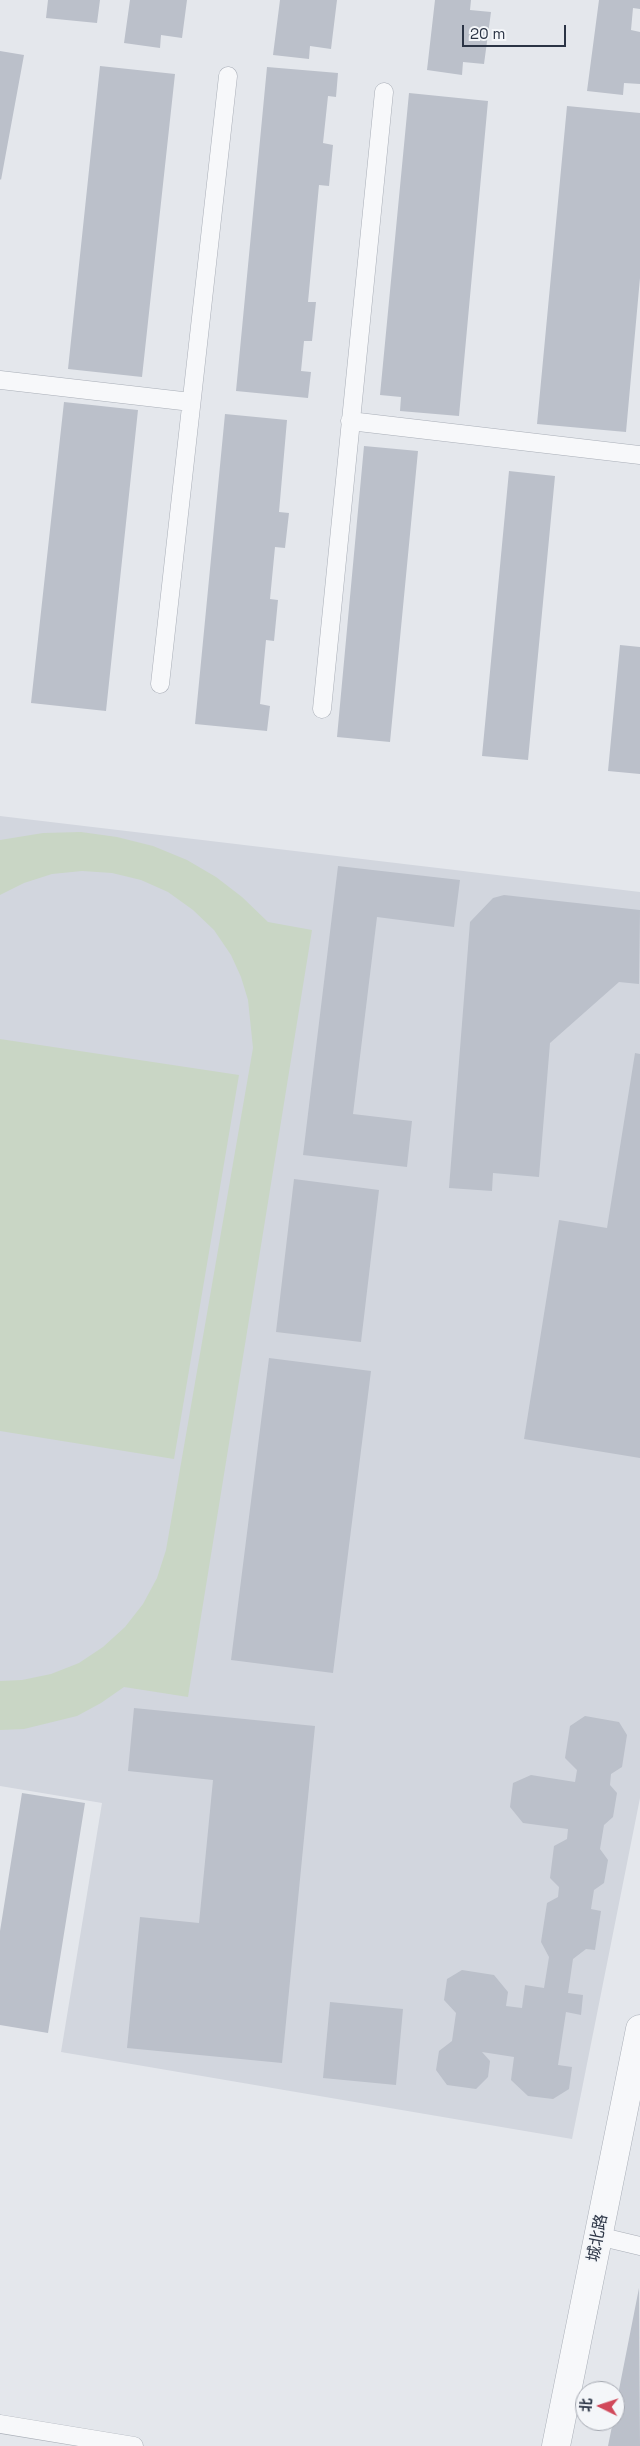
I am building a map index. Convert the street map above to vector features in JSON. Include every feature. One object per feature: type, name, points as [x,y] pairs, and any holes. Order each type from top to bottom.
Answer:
[{"type":"street","name":"城北路","points":[[556,2446],[598,2236],[632,2112],[640,2030]]},
{"type":"lane","points":[[160,684],[228,76]]},
{"type":"lane","points":[[322,709],[384,92]]},
{"type":"lane","points":[[0,380],[191,402]]},
{"type":"lane","points":[[350,421],[640,455]]},
{"type":"lane","points":[[598,2236],[640,2246]]},
{"type":"lane","points":[[0,2424],[134,2446]]},
{"type":"shaded area","points":[[0,816],[640,892],[640,1798],[572,2139],[61,2052],[102,1803],[0,1786]]},
{"type":"green space","points":[[81,832],[117,837],[153,846],[187,860],[216,877],[242,897],[268,922],[312,930],[188,1697],[124,1687],[101,1703],[77,1716],[24,1729],[0,1730],[0,1681],[22,1680],[51,1674],[79,1663],[103,1647],[125,1627],[143,1604],[157,1578],[166,1550],[253,1048],[248,1000],[241,977],[231,955],[214,930],[193,910],[168,892],[141,880],[112,873],[82,871],[52,874],[24,883],[0,895],[0,840],[43,833]]},
{"type":"green space","points":[[0,1039],[239,1075],[174,1459],[0,1431]]},
{"type":"building","points":[[48,0],[100,0],[97,23],[46,18]]},
{"type":"building","points":[[130,0],[187,0],[182,38],[161,35],[160,48],[124,43]]},
{"type":"building","points":[[280,0],[337,0],[331,49],[310,46],[309,59],[273,55]]},
{"type":"building","points":[[435,0],[471,0],[470,10],[491,12],[484,64],[463,62],[462,75],[427,70]]},
{"type":"building","points":[[599,0],[640,0],[640,9],[633,8],[631,30],[640,32],[640,84],[624,83],[623,95],[587,91]]},
{"type":"building","points":[[0,51],[24,55],[1,180],[0,179]]},
{"type":"building","points":[[100,66],[175,74],[142,377],[68,369]]},
{"type":"building","points":[[267,67],[338,73],[336,97],[328,96],[323,143],[333,145],[329,186],[319,185],[308,302],[316,302],[312,341],[304,341],[301,371],[311,372],[308,398],[236,391]]},
{"type":"building","points":[[409,93],[488,101],[459,416],[400,411],[401,397],[380,395]]},
{"type":"building","points":[[567,106],[640,113],[640,278],[626,432],[537,424]]},
{"type":"building","points":[[64,402],[138,410],[106,711],[31,703]]},
{"type":"building","points":[[225,414],[287,420],[279,512],[289,513],[285,548],[275,547],[270,599],[278,600],[274,641],[266,640],[260,704],[270,706],[267,731],[195,724]]},
{"type":"building","points":[[364,446],[418,451],[390,742],[337,737]]},
{"type":"building","points":[[509,471],[555,476],[528,760],[482,756]]},
{"type":"building","points":[[620,645],[640,647],[640,774],[608,771]]},
{"type":"building","points":[[338,866],[460,880],[454,927],[377,917],[353,1114],[412,1121],[407,1167],[303,1155]]},
{"type":"building","points":[[504,895],[640,910],[639,984],[619,982],[550,1043],[539,1177],[493,1173],[492,1191],[449,1188],[470,922],[493,898]]},
{"type":"building","points":[[635,1053],[640,1054],[640,1458],[524,1439],[559,1220],[607,1228]]},
{"type":"building","points":[[294,1179],[379,1190],[361,1342],[276,1332]]},
{"type":"building","points":[[269,1358],[371,1371],[333,1673],[231,1660]]},
{"type":"building","points":[[134,1708],[315,1726],[282,2063],[127,2048],[140,1917],[199,1923],[213,1780],[128,1771]]},
{"type":"building","points":[[585,1716],[619,1722],[627,1735],[622,1767],[611,1774],[610,1785],[617,1793],[613,1817],[604,1825],[600,1849],[608,1860],[604,1883],[594,1890],[591,1909],[601,1911],[595,1950],[586,1949],[573,1959],[568,1993],[583,1995],[581,2015],[566,2012],[558,2065],[572,2067],[569,2089],[553,2099],[528,2096],[511,2080],[514,2057],[482,2052],[490,2061],[488,2077],[476,2089],[447,2085],[436,2070],[439,2051],[452,2041],[456,2013],[444,2000],[447,1979],[462,1970],[494,1975],[508,1992],[506,2006],[522,2008],[525,1985],[544,1988],[549,1957],[541,1942],[547,1903],[558,1897],[559,1887],[550,1878],[554,1846],[567,1839],[568,1829],[523,1823],[510,1807],[513,1783],[531,1775],[575,1782],[577,1770],[565,1758],[570,1726]]},
{"type":"building","points":[[22,1793],[85,1803],[48,2033],[0,2025],[0,1931]]},
{"type":"building","points":[[330,2002],[403,2009],[396,2085],[323,2078]]},
{"type":"building","points":[[639,2288],[640,2446],[608,2446],[611,2431],[625,2431],[625,2381],[621,2381]]}]
